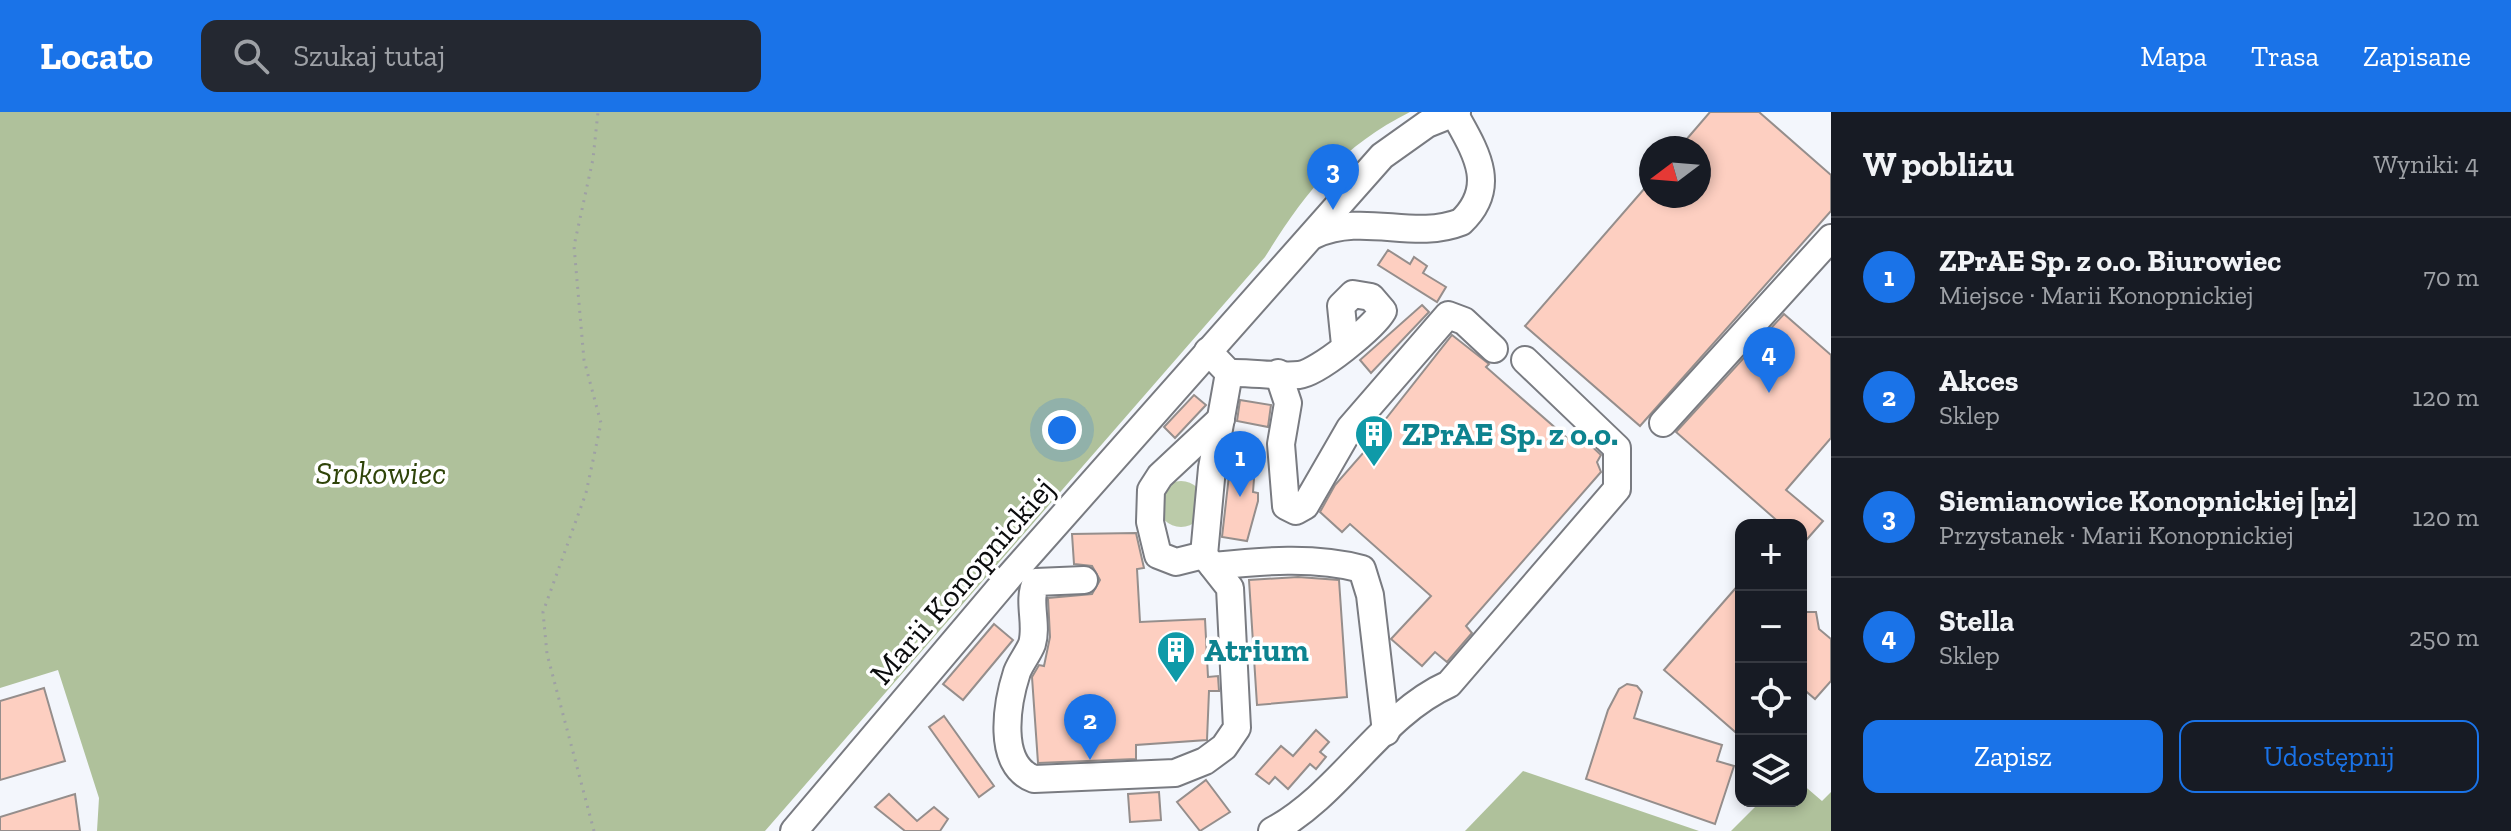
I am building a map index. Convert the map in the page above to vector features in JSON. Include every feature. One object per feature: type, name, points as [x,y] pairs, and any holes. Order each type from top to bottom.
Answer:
[{"type":"street","name":"Marii Konopnickiej","points":[[794,831],[1009,577],[1382,156],[1427,124],[1456,112]]},
{"type":"street","points":[[1310,237],[1333,226],[1353,223],[1431,228],[1461,222],[1480,196],[1482,183],[1474,149],[1456,112]]},
{"type":"street","points":[[1663,423],[1831,238]]},
{"type":"street","points":[[1278,373],[1288,403],[1281,444],[1282,481],[1286,506],[1296,511],[1305,506],[1350,428],[1448,315],[1464,321],[1494,349]]},
{"type":"street","points":[[1208,351],[1229,373],[1300,375],[1309,372],[1345,345]]},
{"type":"street","points":[[1272,831],[1300,816],[1422,696],[1449,684],[1617,489],[1617,448],[1525,360]]},
{"type":"street","points":[[1084,580],[1036,582],[1032,591],[1032,642],[1016,675],[1009,713],[1010,758],[1017,769],[1034,779],[1175,773],[1205,761],[1224,747],[1237,728],[1230,588],[1209,560],[1212,468],[1229,373]]},
{"type":"street","points":[[1221,419],[1160,476],[1148,503],[1158,555],[1176,562],[1341,563],[1362,569],[1370,595],[1386,732]]},
{"type":"path","points":[[594,831],[547,654],[543,612],[586,493],[601,423],[584,360],[574,246],[593,159],[598,112]]},
{"type":"green space","name":"Srokowiec","points":[[0,112],[1410,112],[1363,140],[1326,174],[1295,212],[1265,257],[765,831],[97,831],[99,798],[58,670],[0,688]]},
{"type":"green space","points":[[1181,481],[1197,488],[1204,504],[1197,520],[1181,527],[1165,520],[1158,504],[1165,488]]},
{"type":"green space","points":[[1523,771],[1699,831],[1465,831]]},
{"type":"green space","points":[[1807,788],[1822,801],[1831,792],[1831,831],[1731,831],[1755,807],[1807,807]]},
{"type":"building","points":[[1710,112],[1759,112],[1831,175],[1831,211],[1640,426],[1525,326],[1639,195],[1639,208],[1711,208],[1711,136],[1689,136]]},
{"type":"building","points":[[1388,250],[1410,264],[1414,257],[1427,266],[1423,273],[1446,287],[1437,302],[1378,265]]},
{"type":"building","points":[[1422,305],[1429,312],[1371,373],[1360,360]]},
{"type":"building","points":[[1784,314],[1831,355],[1831,438],[1786,490],[1823,521],[1807,539],[1807,519],[1775,519],[1676,432]]},
{"type":"building","points":[[1452,335],[1489,364],[1486,367],[1575,445],[1582,437],[1601,455],[1597,462],[1601,472],[1466,626],[1472,633],[1447,662],[1435,652],[1422,666],[1391,639],[1431,596],[1350,524],[1342,532],[1320,512],[1335,485],[1385,428],[1381,425]]},
{"type":"building","points":[[1194,395],[1206,405],[1175,438],[1164,427]]},
{"type":"building","points":[[1240,400],[1271,405],[1268,427],[1237,421]]},
{"type":"building","points":[[1232,449],[1256,452],[1253,492],[1258,493],[1258,501],[1247,541],[1222,537]]},
{"type":"building","points":[[1136,533],[1144,568],[1137,569],[1140,622],[1205,619],[1208,677],[1218,676],[1219,691],[1209,691],[1207,740],[1136,745],[1136,759],[1038,763],[1032,677],[1039,665],[1044,666],[1050,637],[1048,598],[1092,594],[1100,580],[1092,566],[1074,564],[1072,534]]},
{"type":"building","points":[[1298,577],[1339,580],[1347,697],[1257,705],[1249,580]]},
{"type":"building","points":[[1735,589],[1735,732],[1664,670]]},
{"type":"building","points":[[1807,612],[1816,612],[1819,629],[1831,639],[1831,681],[1815,699],[1807,692]]},
{"type":"building","points":[[994,624],[1013,640],[963,700],[943,684]]},
{"type":"building","points":[[1627,684],[1637,686],[1642,692],[1634,718],[1722,745],[1717,761],[1734,766],[1715,824],[1586,779],[1608,710],[1619,689]]},
{"type":"building","points":[[44,688],[65,761],[0,780],[0,701]]},
{"type":"building","points":[[944,716],[994,786],[979,797],[929,727]]},
{"type":"building","points":[[1316,730],[1329,742],[1320,752],[1326,757],[1316,769],[1310,764],[1288,789],[1275,777],[1269,784],[1256,774],[1281,746],[1293,756]]},
{"type":"building","points":[[1206,780],[1230,812],[1200,831],[1177,802]]},
{"type":"building","points":[[1159,792],[1161,820],[1130,822],[1128,794]]},
{"type":"building","points":[[75,794],[80,831],[0,831],[0,817]]},
{"type":"building","points":[[889,794],[917,821],[934,807],[948,819],[940,831],[905,831],[875,807]]},
{"type":"place","name":"Siemianowice Konopnickiej [nż]","points":[[1333,210]]},
{"type":"place","name":"Stella","points":[[1769,393]]},
{"type":"place","name":"ZPrAE Sp. z o.o.","points":[[1374,468]]},
{"type":"place","name":"ZPrAE Sp. z o.o. Biurowiec","points":[[1240,497]]},
{"type":"place","name":"Atrium","points":[[1176,684]]},
{"type":"place","name":"Akces","points":[[1090,760]]}]
